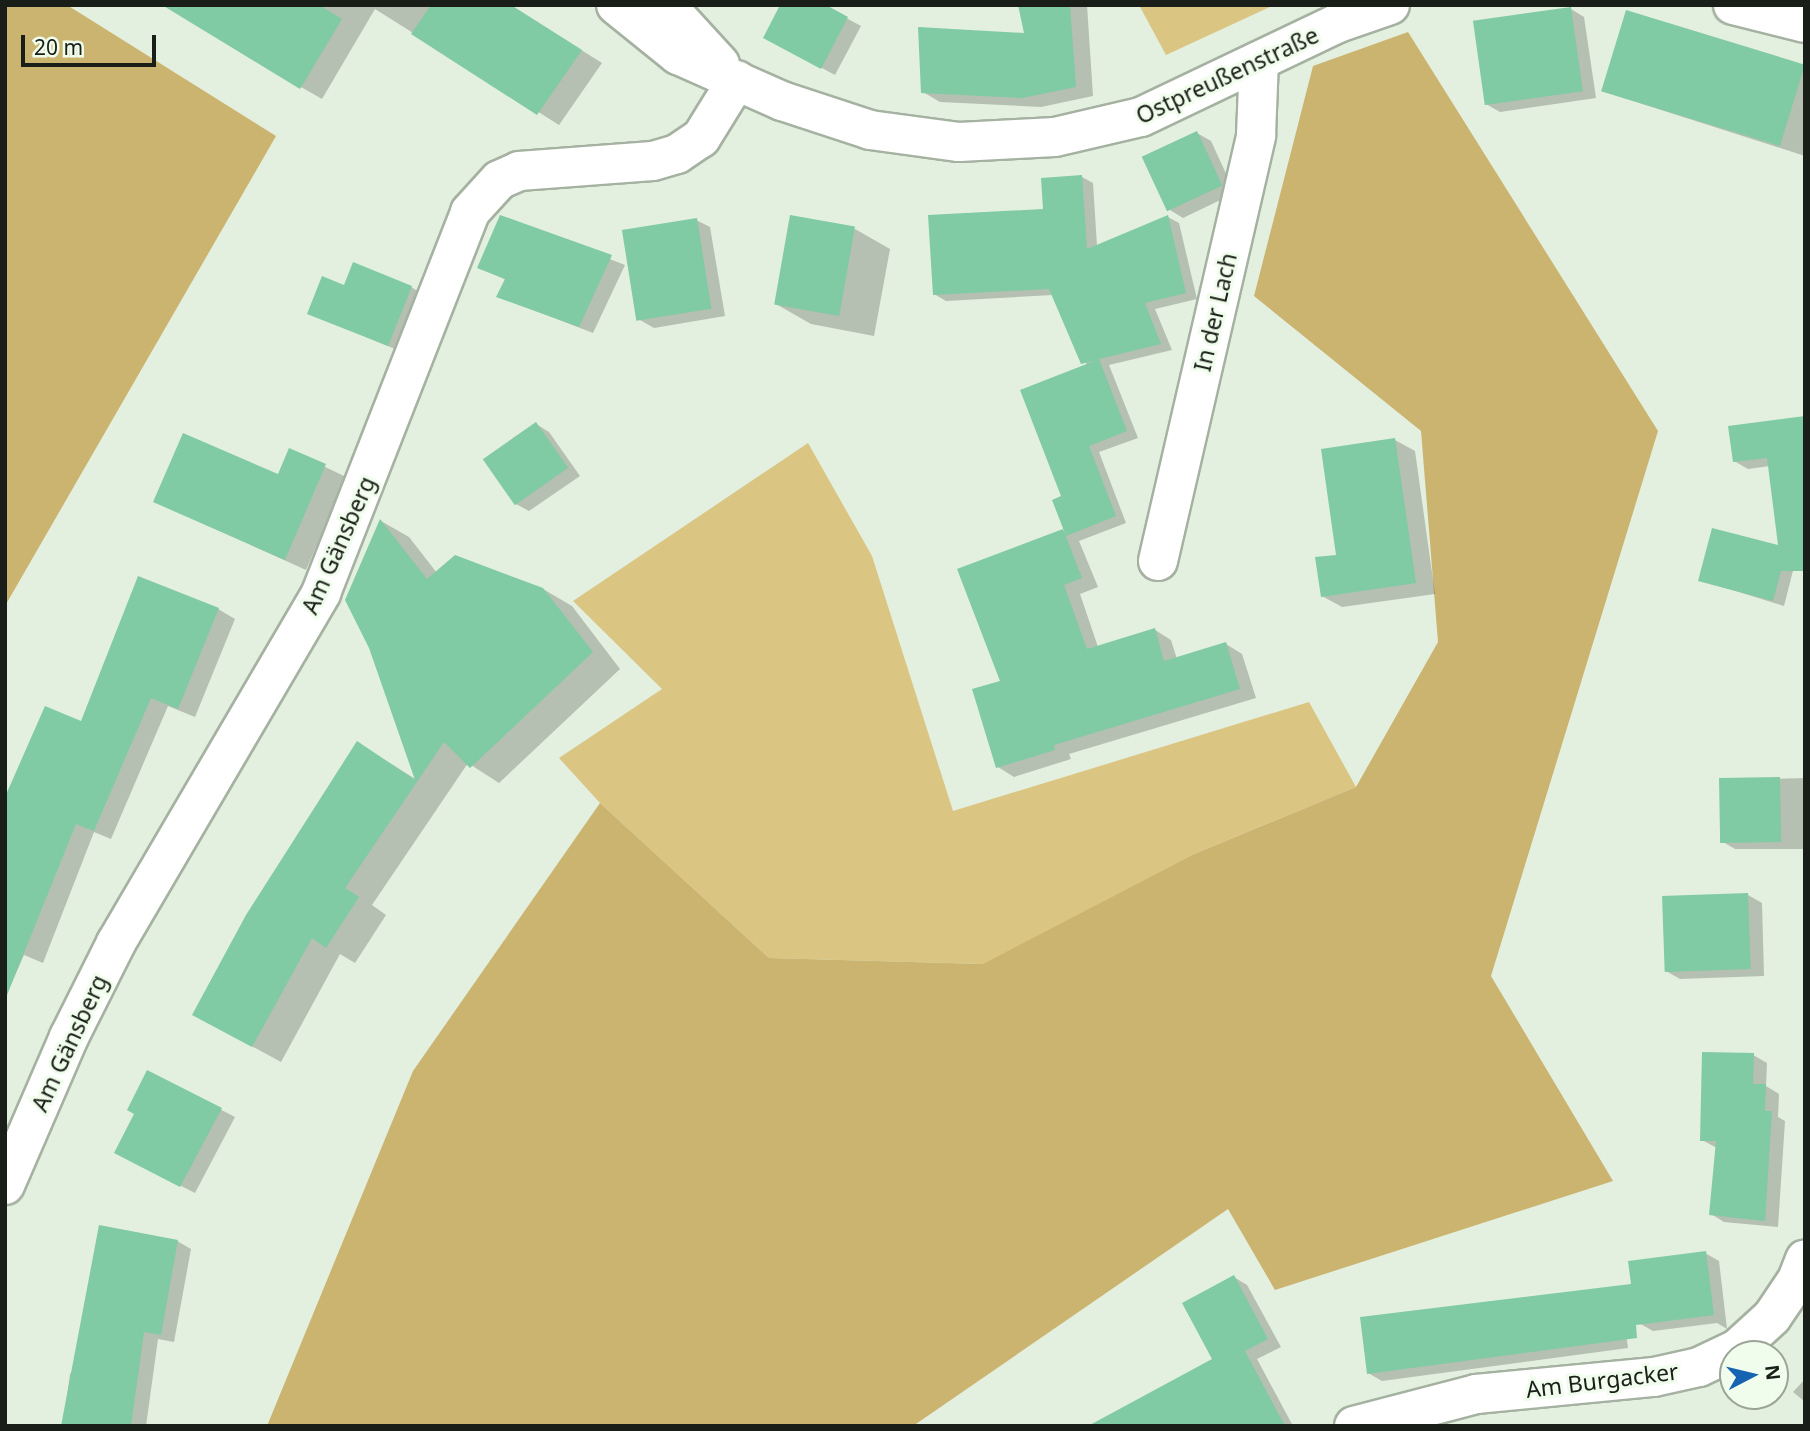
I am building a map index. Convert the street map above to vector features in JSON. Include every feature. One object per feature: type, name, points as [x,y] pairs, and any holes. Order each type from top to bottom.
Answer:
[{"type":"street","name":"Ostpreußenstraße","points":[[616,5],[678,55],[782,101],[870,130],[960,142],[1009,142],[1095,130],[1141,117],[1338,23],[1390,5]]},
{"type":"street","name":"Ostpreußenstraße","points":[[666,5],[737,79]]},
{"type":"street","points":[[1733,5],[1805,23]]},
{"type":"street","name":"In der Lach","points":[[1158,561],[1256,135],[1259,61]]},
{"type":"street","name":"Am Gänsberg","points":[[5,1185],[69,1037],[116,943],[321,593],[470,212],[499,180],[519,171],[653,161],[677,154],[701,138],[737,79]]},
{"type":"street","name":"Am Burgacker","points":[[1354,1426],[1476,1394],[1654,1377],[1699,1367],[1738,1349],[1772,1317],[1797,1280],[1805,1259]]},
{"type":"shaded area","points":[[5,5],[67,5],[276,136],[5,606]]},
{"type":"shaded area","points":[[1139,5],[1274,5],[1166,55]]},
{"type":"shaded area","points":[[1408,32],[1658,431],[1491,976],[1613,1181],[1275,1290],[1228,1209],[913,1426],[267,1426],[413,1071],[600,803],[769,958],[983,964],[1192,855],[1356,787],[1438,642],[1421,431],[1254,296],[1313,66]]},
{"type":"shaded area","points":[[808,443],[872,556],[953,811],[1309,702],[1356,787],[1192,855],[984,964],[769,958],[600,803],[559,758],[662,689],[573,601]]},
{"type":"building","points":[[162,5],[319,5],[342,19],[300,89]]},
{"type":"building","points":[[431,5],[511,5],[582,50],[537,115],[411,34]]},
{"type":"building","points":[[780,5],[826,5],[848,17],[821,69],[763,38]]},
{"type":"building","points":[[1018,5],[1070,5],[1076,87],[1022,98],[921,93],[918,27],[1024,33]]},
{"type":"building","points":[[1571,7],[1583,91],[1485,105],[1473,21]]},
{"type":"building","points":[[1626,10],[1805,65],[1780,146],[1601,91]]},
{"type":"building","points":[[1197,131],[1222,185],[1167,211],[1142,157]]},
{"type":"building","points":[[1082,175],[1087,249],[1168,215],[1186,293],[1145,303],[1161,344],[1099,359],[1127,431],[1089,446],[1116,516],[1066,536],[1052,500],[1061,496],[1020,390],[1097,360],[1081,364],[1049,289],[933,295],[928,215],[1043,209],[1041,178]]},
{"type":"building","points":[[500,215],[612,255],[579,327],[496,297],[505,279],[477,268]]},
{"type":"building","points":[[790,215],[855,226],[839,316],[774,305]]},
{"type":"building","points":[[697,218],[711,309],[636,321],[622,230]]},
{"type":"building","points":[[353,262],[412,286],[388,346],[307,314],[322,276],[344,285]]},
{"type":"building","points":[[1805,416],[1805,571],[1781,571],[1773,601],[1698,581],[1712,528],[1778,545],[1767,458],[1733,462],[1728,426]]},
{"type":"building","points":[[536,422],[568,468],[515,505],[483,459]]},
{"type":"building","points":[[183,433],[278,474],[289,448],[326,464],[285,560],[153,502]]},
{"type":"building","points":[[1395,438],[1416,583],[1321,597],[1315,557],[1336,555],[1321,449]]},
{"type":"building","points":[[380,519],[427,579],[455,555],[543,588],[593,652],[470,768],[444,742],[345,888],[359,897],[326,948],[312,938],[252,1047],[192,1015],[246,915],[357,741],[415,780],[369,648],[345,600]]},
{"type":"building","points":[[1063,529],[1082,578],[1064,585],[1087,649],[1155,628],[1164,661],[1226,642],[1240,689],[1054,745],[1055,750],[996,768],[972,689],[1000,681],[957,569]]},
{"type":"building","points":[[138,576],[219,608],[178,709],[151,698],[94,831],[76,824],[5,1000],[5,797],[45,706],[81,721]]},
{"type":"building","points":[[1780,777],[1781,842],[1720,843],[1719,778]]},
{"type":"building","points":[[1748,893],[1751,969],[1665,972],[1662,896]]},
{"type":"building","points":[[1702,1052],[1754,1053],[1753,1084],[1766,1084],[1765,1111],[1772,1111],[1765,1221],[1709,1215],[1716,1141],[1700,1141]]},
{"type":"building","points":[[147,1070],[222,1108],[180,1187],[114,1153],[134,1114],[127,1110]]},
{"type":"building","points":[[99,1225],[178,1240],[161,1335],[144,1332],[131,1426],[61,1426]]},
{"type":"building","points":[[1706,1251],[1714,1315],[1636,1325],[1637,1338],[1367,1374],[1360,1317],[1631,1284],[1628,1261]]},
{"type":"building","points":[[1234,1275],[1268,1339],[1245,1351],[1285,1426],[1088,1426],[1212,1359],[1182,1303]]}]
